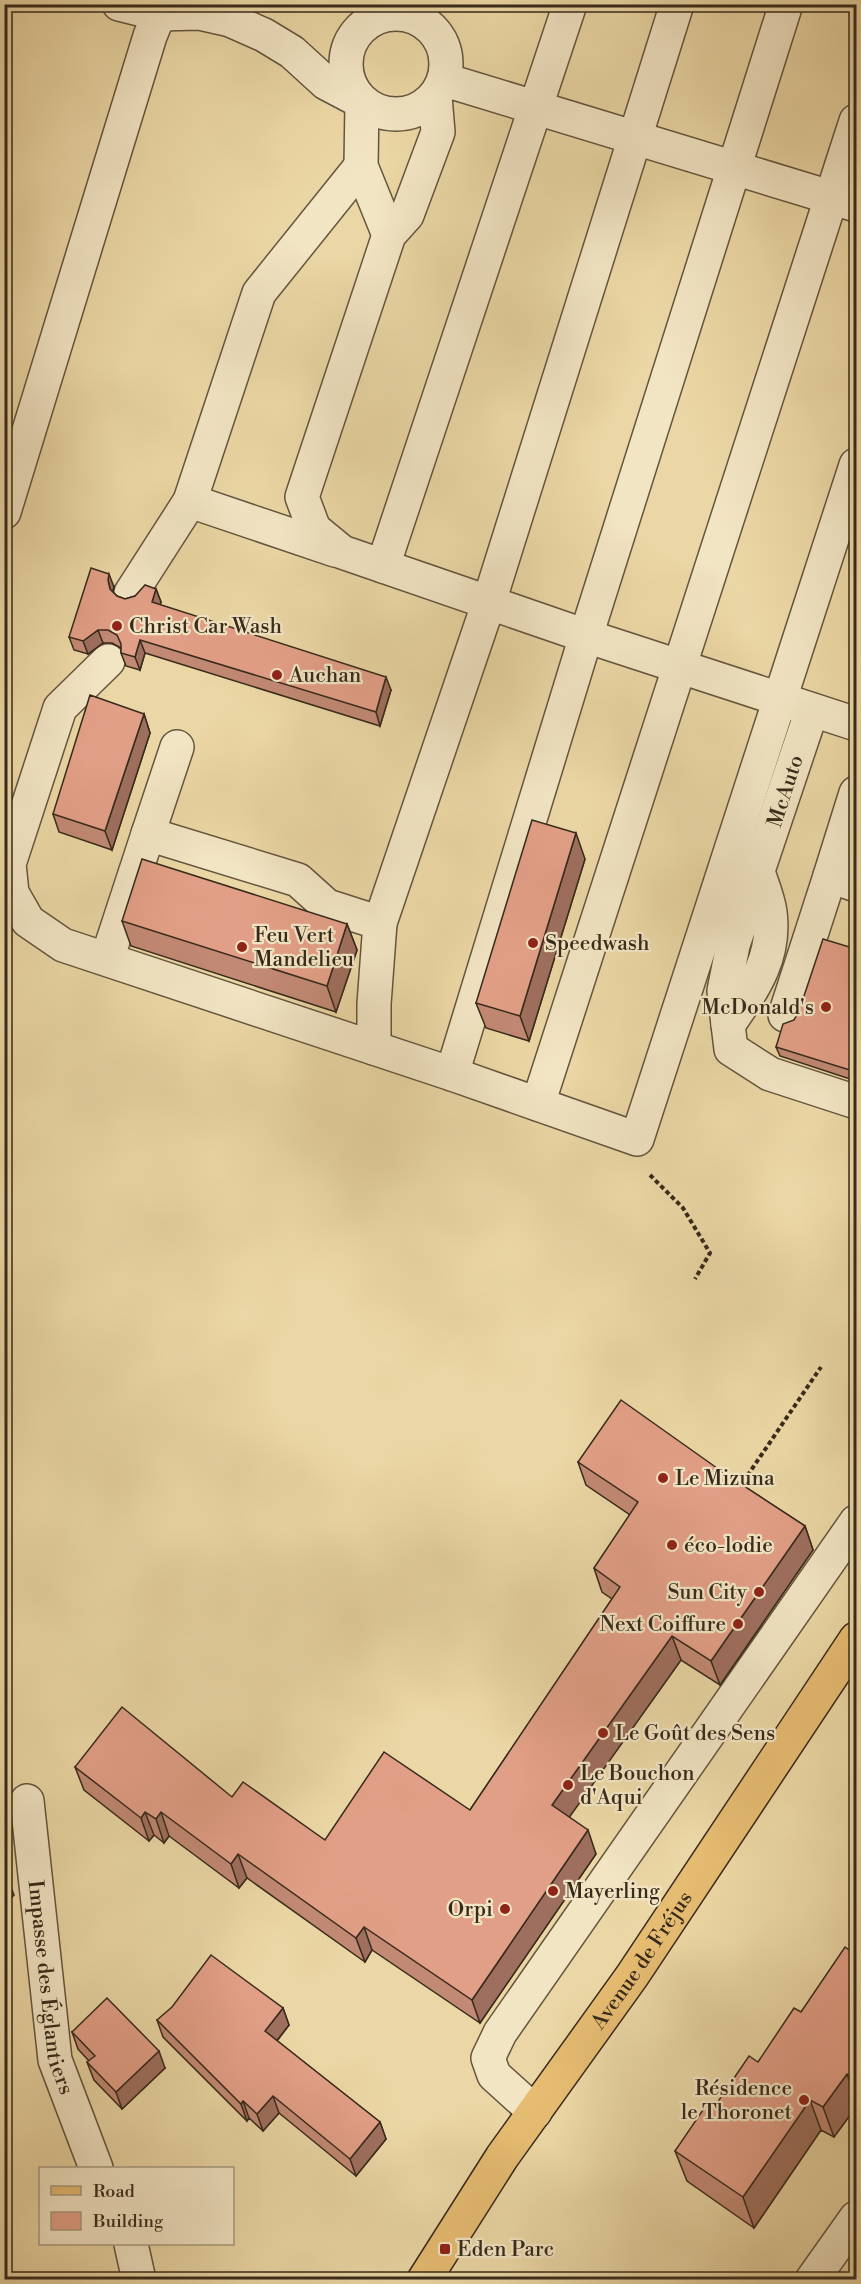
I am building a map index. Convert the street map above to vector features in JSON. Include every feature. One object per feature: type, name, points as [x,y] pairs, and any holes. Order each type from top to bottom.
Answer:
[{"type":"main road","name":"Avenue de Fréjus","points":[[424,2280],[502,2157],[632,1976],[856,1639]]},
{"type":"street","points":[[119,4],[199,13],[239,24],[264,35],[292,52],[326,82],[386,114],[413,112],[440,89]]},
{"type":"street","points":[[383,566],[570,4]]},
{"type":"street","points":[[374,1048],[374,1004],[380,923],[489,602],[677,4]]},
{"type":"street","points":[[452,1074],[586,636],[786,4]]},
{"type":"street","points":[[4,512],[150,36],[155,9]]},
{"type":"street","points":[[342,552],[314,529],[302,497],[389,235],[407,215],[438,132],[440,89],[447,53],[434,29],[411,15],[384,14],[366,10],[349,43],[346,74],[362,102],[361,166],[389,235]]},
{"type":"street","points":[[440,89],[535,107],[844,201]]},
{"type":"street","points":[[538,1104],[680,667],[844,201],[856,121]]},
{"type":"street","points":[[131,593],[190,501],[259,294],[361,166]]},
{"type":"street","points":[[108,661],[60,708],[9,864],[12,893],[28,921],[63,945],[452,1074],[637,1139],[856,465]]},
{"type":"street","points":[[190,501],[586,636],[856,724]]},
{"type":"street","name":"McAuto","points":[[812,710],[733,945],[724,991],[731,1049],[770,1074],[856,1102]]},
{"type":"street","points":[[107,960],[177,747]]},
{"type":"street","points":[[785,1015],[843,881],[856,793]]},
{"type":"street","points":[[148,834],[298,880],[327,906],[380,923]]},
{"type":"street","points":[[535,2112],[494,2074],[488,2058],[500,2033],[856,1522]]},
{"type":"street","name":"Impasse des Églantiers","points":[[27,1801],[55,2060],[95,2167]]},
{"type":"street","points":[[812,2280],[856,2218]]},
{"type":"street","points":[[131,2245],[139,2280]]},
{"type":"path","points":[[637,1139],[641,1165],[683,1208],[710,1253],[695,1279]]},
{"type":"path","points":[[733,1497],[821,1367]]},
{"type":"building","points":[[91,568],[109,574],[110,589],[117,596],[125,599],[135,596],[145,585],[156,589],[152,602],[386,677],[376,712],[140,640],[135,657],[121,653],[121,644],[117,635],[108,630],[98,630],[83,641],[69,637]]},
{"type":"building","points":[[90,695],[144,714],[105,831],[53,814]]},
{"type":"building","name":"Speedwash","points":[[532,820],[576,833],[520,1016],[476,1003]]},
{"type":"building","points":[[142,859],[347,924],[327,986],[122,921]]},
{"type":"building","name":"McDonald's","points":[[823,939],[856,949],[856,1072],[776,1047],[783,1024],[794,1020],[799,1011]]},
{"type":"building","points":[[621,1400],[724,1473],[805,1526],[711,1661],[672,1636],[552,1805],[588,1830],[472,2000],[364,1927],[356,1938],[238,1854],[231,1864],[161,1812],[156,1819],[145,1812],[141,1818],[75,1767],[122,1707],[232,1797],[243,1782],[325,1840],[384,1752],[470,1810],[620,1587],[594,1568],[638,1502],[578,1462]]},
{"type":"building","points":[[845,1947],[856,1955],[856,2078],[855,2080],[847,2074],[823,2107],[810,2100],[743,2197],[675,2151],[707,2104],[713,2109],[749,2056],[758,2062],[794,2008],[801,2012]]},
{"type":"building","points":[[211,1955],[283,2008],[265,2031],[380,2122],[350,2159],[273,2096],[257,2114],[243,2101],[241,2104],[157,2020],[172,2007]]},
{"type":"building","points":[[107,1998],[159,2051],[116,2092],[87,2062],[95,2056],[72,2032]]},
{"type":"place","name":"Christ Car Wash","points":[[117,626]]},
{"type":"place","name":"Auchan","points":[[277,675]]},
{"type":"place","name":"Speedwash","points":[[533,943]]},
{"type":"place","name":"Feu Vert Mandelieu","points":[[242,947]]},
{"type":"place","name":"McDonald's","points":[[826,1007]]},
{"type":"place","name":"Le Mizuna","points":[[663,1478]]},
{"type":"place","name":"éco-lodie","points":[[672,1545]]},
{"type":"place","name":"Sun City","points":[[759,1592]]},
{"type":"place","name":"Next Coiffure","points":[[738,1624]]},
{"type":"place","name":"Le Goût des Sens","points":[[603,1733]]},
{"type":"place","name":"Le Bouchon d'Aqui","points":[[568,1785]]},
{"type":"place","name":"Mayerling","points":[[553,1891]]},
{"type":"place","name":"Orpi","points":[[505,1909]]},
{"type":"place","name":"Résidence le Thoronet","points":[[804,2100]]},
{"type":"place","name":"Eden Parc","points":[[445,2249]]}]
